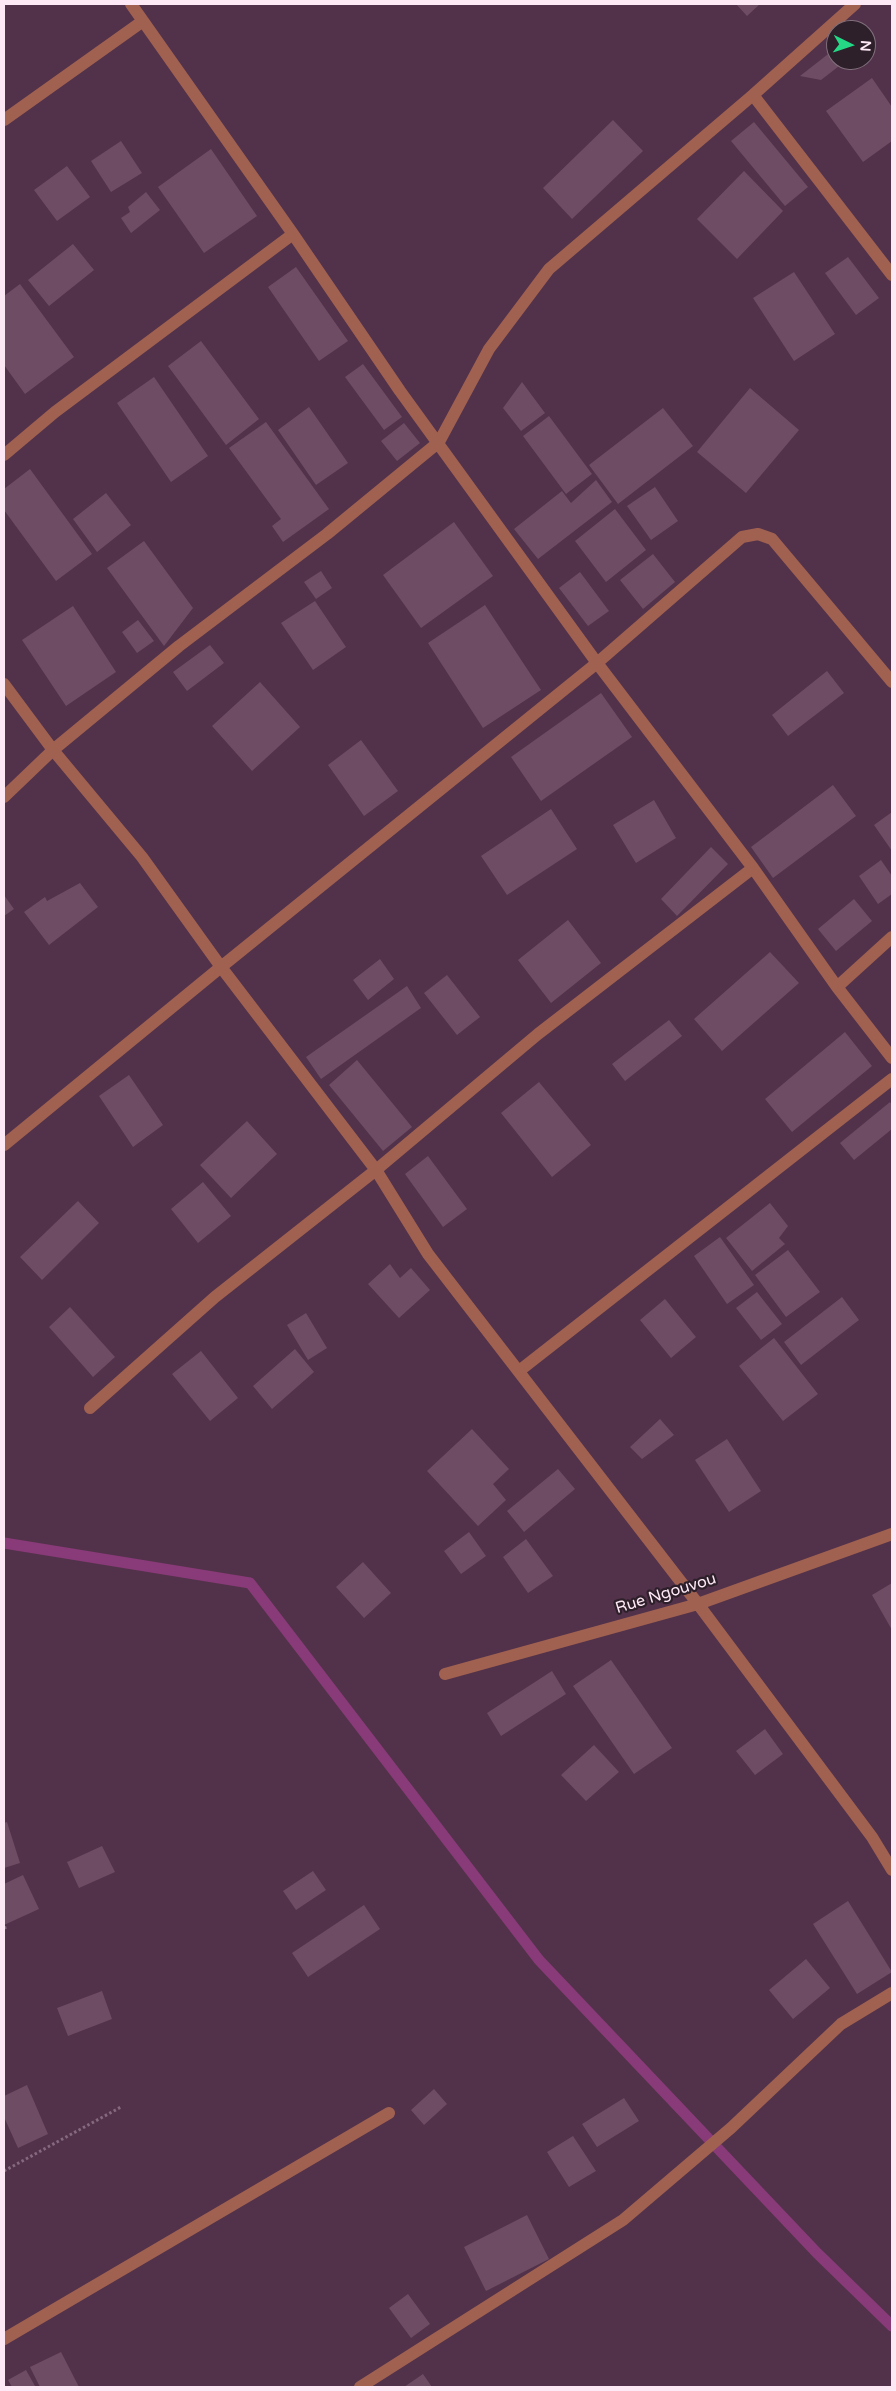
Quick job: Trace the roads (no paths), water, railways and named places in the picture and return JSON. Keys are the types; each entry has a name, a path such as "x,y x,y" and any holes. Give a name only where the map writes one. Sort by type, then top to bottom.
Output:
{"street":[{"path":"131,4 293,234 400,391 598,663 753,868 837,987 892,1058"},
{"path":"4,797 54,750 179,646 327,534 438,442 489,349 549,269 855,4"},
{"path":"4,120 143,20"},
{"path":"753,94 892,275"},
{"path":"4,456 55,412 293,234"},
{"path":"4,1145 598,663 742,537 758,534 772,539 892,682"},
{"path":"4,684 54,750 142,857 221,967 376,1170 428,1254 698,1604 872,1837 892,1870"},
{"path":"90,1408 215,1297 376,1170 538,1034 753,868"},
{"path":"837,987 892,937"},
{"path":"519,1371 892,1080"},
{"name":"Rue Ngouvou","path":"445,1674 698,1604 892,1534"},
{"path":"360,2387 623,2220 731,2128 841,2024 892,1993"},
{"path":"4,2339 389,2113"}],"waterway":[{"path":"4,1543 250,1583 539,1960 817,2253 892,2326"}]}
